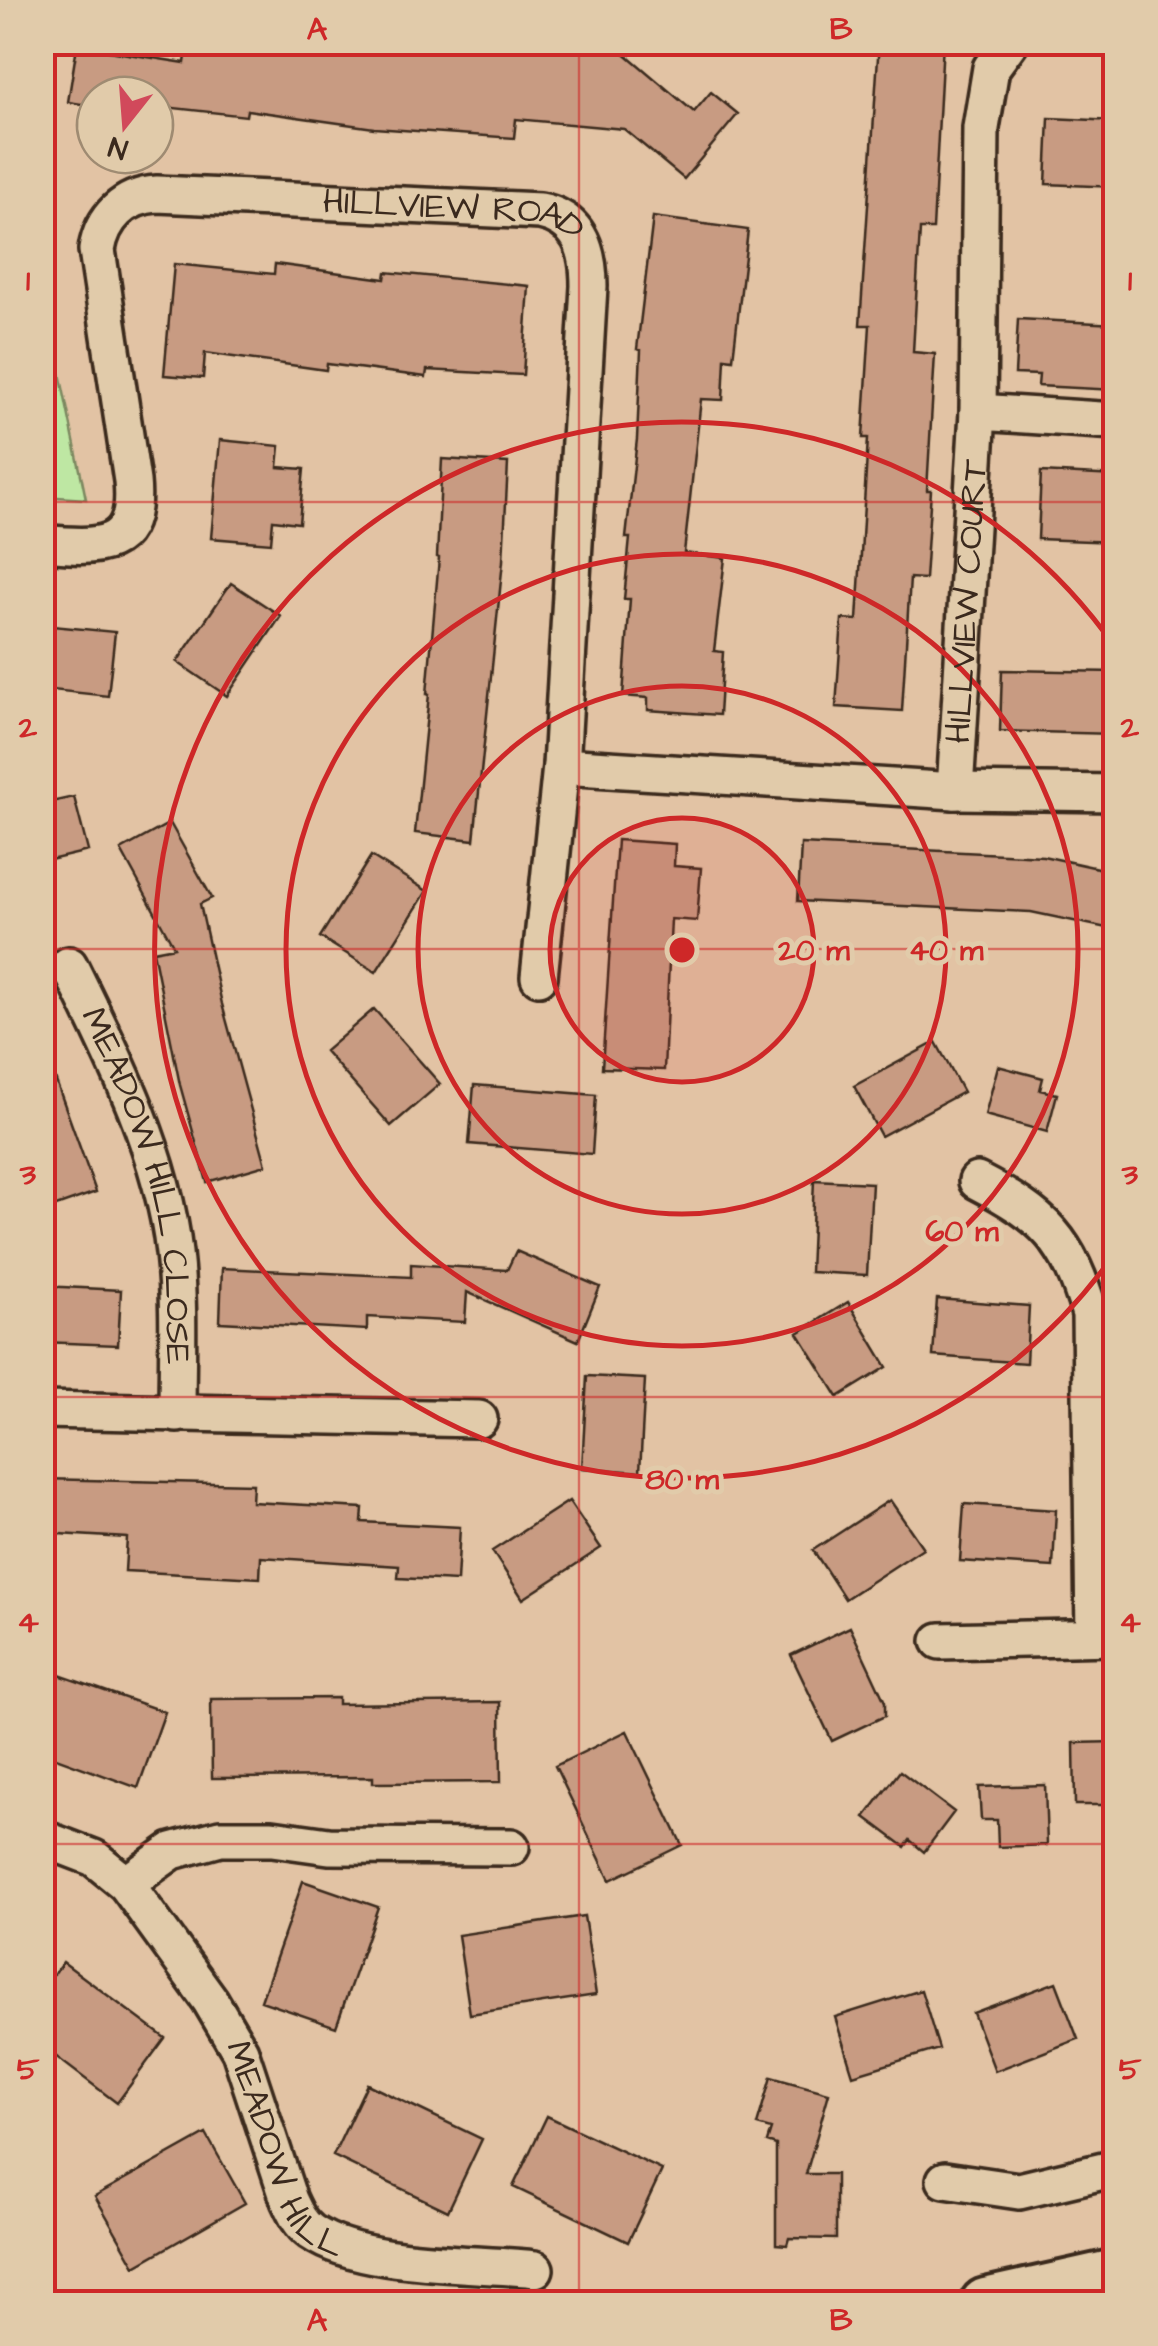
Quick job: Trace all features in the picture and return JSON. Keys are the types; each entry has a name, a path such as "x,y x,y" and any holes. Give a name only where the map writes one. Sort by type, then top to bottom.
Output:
{"main road":[{"path":"986,2304 1116,2275"}],"street":[{"name":"HILLVIEW COURT","path":"954,791 978,412 981,128 992,68 1010,42"},
{"name":"HILLVIEW ROAD","path":"42,543 95,546 117,538 129,526 133,510 97,250 104,228 126,202 157,194 540,211 556,215 580,235 589,276 560,766 540,976"},
{"name":"HILLVIEW COURT","path":"978,412 1116,421"},
{"path":"560,766 954,791 1116,794"},
{"name":"MEADOW HILL CLOSE","path":"69,966 102,1032 163,1195 176,1276 177,1414"},
{"path":"940,1641 1105,1637 1090,1314 1079,1276 1060,1242 1030,1213 977,1181"},
{"name":"MEADOW HILL CLOSE","path":"42,1410 479,1420"},
{"name":"MEADOW HILL","path":"42,1838 94,1858 126,1884 210,2000 240,2051 289,2200 299,2221 310,2232 339,2246 387,2256 535,2268"},
{"path":"126,1884 172,1851 220,1838 272,1838 329,1846 511,1848"},
{"path":"945,2180 1019,2191 1116,2168"}],"green space":[{"path":"43,291 86,499 43,496"}],"building":[{"path":"188,42 340,42 377,48 377,42 505,42 622,51 694,112 711,92 738,114 684,179 624,129 516,119 514,138 374,128 247,110 246,116 175,108 175,75 75,75 75,103 68,102 77,46 185,63"},
{"path":"879,42 943,42 933,229 920,229 913,352 935,354 927,490 931,490 925,579 910,578 902,711 836,707 842,619 857,620 870,325 860,325"},
{"path":"1049,118 1116,121 1116,187 1046,184"},
{"path":"653,217 748,230 733,359 725,358 723,400 701,399 684,553 725,558 714,651 723,652 719,715 648,710 648,698 623,696 630,599 624,599 630,538 626,538 637,439 641,350 637,349"},
{"path":"174,264 274,274 275,264 385,279 386,272 529,286 523,375 427,370 426,377 327,364 326,370 205,353 203,378 164,375"},
{"path":"1018,319 1116,324 1116,390 1038,386 1039,375 1015,374"},
{"path":"220,440 280,446 278,467 304,469 299,523 273,520 271,543 211,538"},
{"path":"442,459 508,463 503,561 474,840 415,833 439,558"},
{"path":"1041,472 1116,476 1116,542 1038,539"},
{"path":"231,583 281,616 227,696 177,662"},
{"path":"42,625 115,632 108,696 42,689"},
{"path":"1002,670 1116,672 1116,734 1000,731"},
{"path":"74,797 88,851 42,862 42,804"},
{"path":"170,823 212,898 200,904 222,1004 266,1165 207,1182 180,1085 153,951 174,947 121,850"},
{"path":"617,840 675,844 674,866 701,868 697,921 671,919 664,1070 602,1068"},
{"path":"801,844 1043,856 1116,872 1116,930 1031,912 798,901"},
{"path":"371,856 427,891 376,972 320,937"},
{"path":"374,1009 440,1084 391,1126 325,1051"},
{"path":"936,1042 963,1092 881,1136 854,1086"},
{"path":"47,1056 96,1192 42,1211 42,1057"},
{"path":"998,1066 1043,1078 1040,1090 1057,1094 1047,1132 985,1115"},
{"path":"474,1085 596,1095 592,1154 469,1144"},
{"path":"814,1180 872,1183 867,1275 810,1272"},
{"path":"516,1251 600,1287 578,1341 467,1292 465,1322 367,1317 367,1330 220,1322 222,1268 411,1277 411,1264 507,1270"},
{"path":"42,1286 121,1290 118,1345 42,1342"},
{"path":"937,1299 1029,1306 1026,1363 933,1356"},
{"path":"848,1302 887,1367 838,1397 798,1333"},
{"path":"587,1376 645,1379 640,1472 582,1468"},
{"path":"42,1479 253,1484 252,1502 363,1508 362,1522 460,1527 457,1581 398,1578 399,1566 261,1557 260,1578 125,1571 127,1538 42,1533"},
{"path":"890,1500 923,1548 845,1599 813,1550"},
{"path":"569,1501 601,1548 523,1599 492,1551"},
{"path":"964,1504 1056,1510 1053,1567 960,1561"},
{"path":"850,1627 885,1702 885,1716 832,1741 791,1655"},
{"path":"42,1669 165,1712 138,1788 42,1753"},
{"path":"338,1698 338,1704 500,1702 501,1782 373,1783 373,1777 212,1778 211,1699"},
{"path":"627,1731 682,1845 610,1880 555,1766"},
{"path":"1116,1742 1116,1805 1075,1805 1074,1743"},
{"path":"900,1771 954,1812 924,1852 910,1840 905,1847 865,1817"},
{"path":"1045,1785 1047,1845 998,1847 997,1820 981,1820 979,1787"},
{"path":"303,1881 378,1907 336,2027 261,2001"},
{"path":"584,1916 596,1995 470,2014 458,1935"},
{"path":"63,1962 165,2038 117,2103 42,2046 42,1990"},
{"path":"1056,1982 1078,2039 995,2071 973,2013"},
{"path":"921,1990 939,2049 853,2075 835,2017"},
{"path":"771,2077 829,2093 806,2174 836,2174 836,2239 789,2238 787,2245 776,2244 776,2145 767,2142 771,2129 757,2125"},
{"path":"367,2084 482,2139 448,2211 333,2156"},
{"path":"547,2116 662,2170 628,2242 513,2187"},
{"path":"206,2134 245,2203 135,2266 95,2196"}]}
